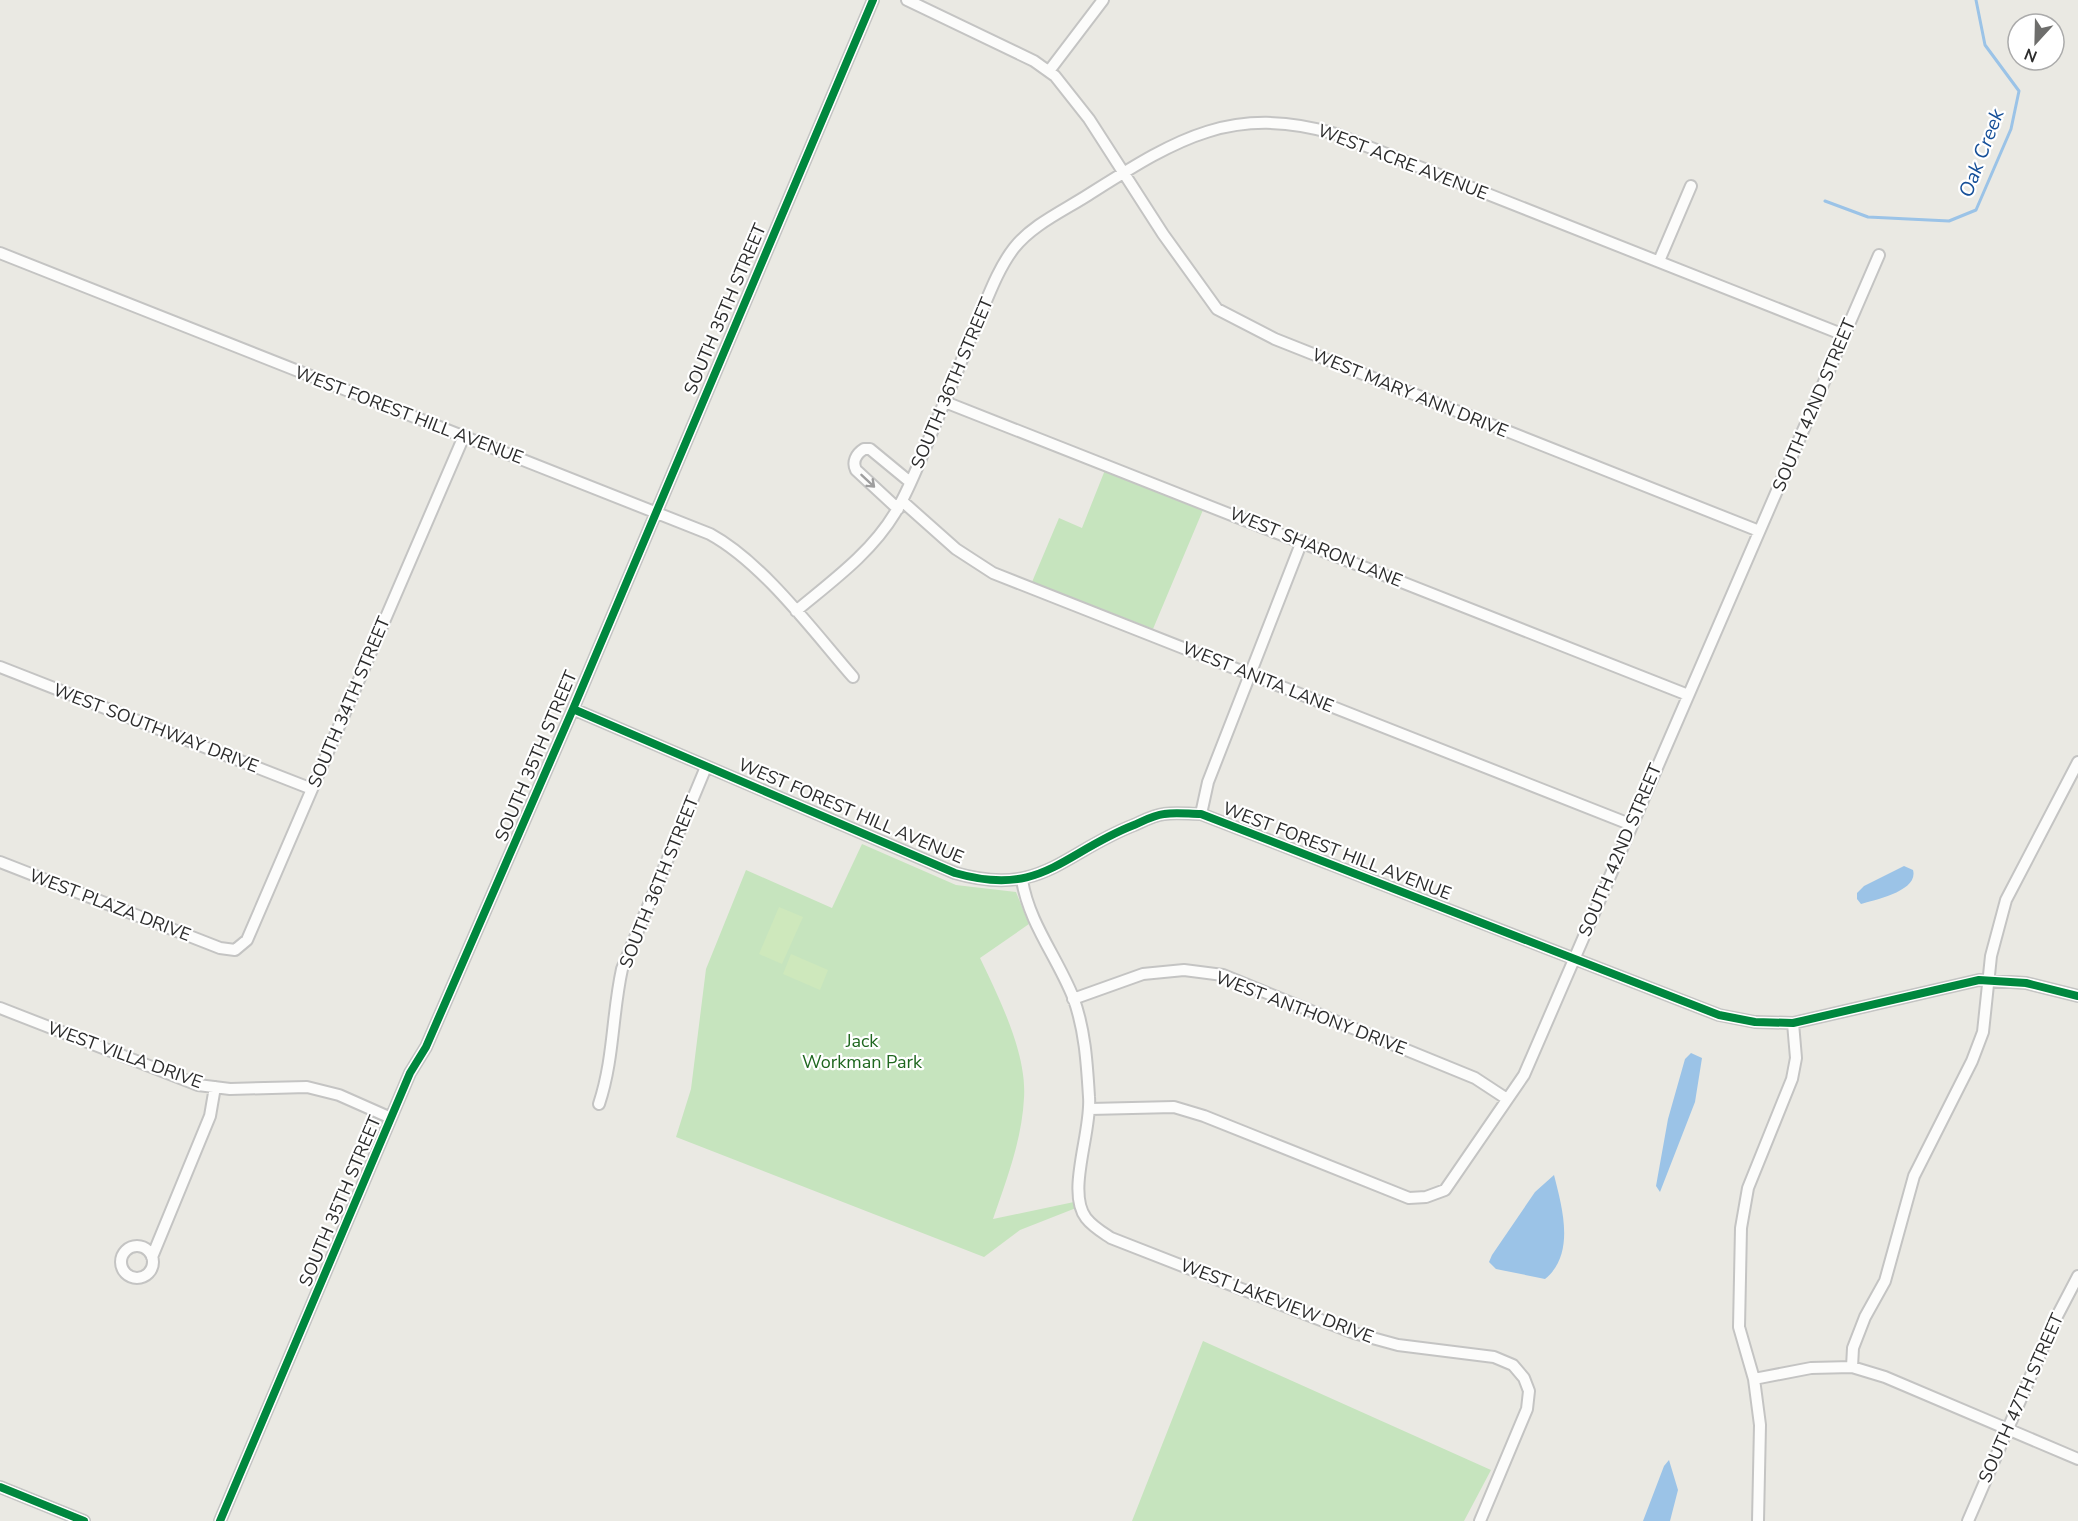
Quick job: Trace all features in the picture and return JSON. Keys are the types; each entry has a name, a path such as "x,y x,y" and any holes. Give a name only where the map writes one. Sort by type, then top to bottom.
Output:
{"street":[{"name":"SOUTH 35TH STREET","path":"219,1521 410,1073 426,1047 573,709 873,0"},
{"path":"907,0 1017,52 1049,71 1073,96 1124,173"},
{"path":"1049,71 1103,0"},
{"name":"WEST ACRE AVENUE","path":"1124,173 1201,132 1253,122 1295,124 1336,134 1844,334"},
{"name":"SOUTH 36TH STREET","path":"796,611 861,555 880,535 900,505 991,289 1014,248 1040,225 1124,173"},
{"name":"WEST MARY ANN DRIVE","path":"1124,173 1183,263 1218,309 1275,339 1759,531"},
{"path":"1659,261 1691,186"},
{"name":"WEST FOREST HILL AVENUE","path":"0,253 656,511 721,540 742,557 796,611 853,677"},
{"name":"SOUTH 42ND STREET","path":"1090,1109 1174,1107 1204,1116 1409,1198 1426,1197 1445,1190 1524,1075 1879,255"},
{"name":"WEST SHARON LANE","path":"945,402 1688,694"},
{"name":"SOUTH 34TH STREET","path":"220,948 235,950 247,940 464,436"},
{"name":"WEST ANITA LANE","path":"910,482 870,449 864,449 857,456 854,464 856,470 986,570 1632,825"},
{"path":"1201,814 1208,782 1302,542"},
{"name":"WEST SOUTHWAY DRIVE","path":"0,667 312,789"},
{"name":"WEST FOREST HILL AVENUE","path":"573,709 955,873 983,881 1022,880 1061,865 1118,831 1164,814 1201,814 1719,1015 1755,1022 1793,1023 1929,990 1989,981 2026,982 2078,996"},
{"path":"1852,1367 1853,1348 1865,1317 1885,1281 1914,1176 1972,1061 1983,1032 1995,934 2006,900 2078,762"},
{"name":"SOUTH 36TH STREET","path":"599,1104 608,1078 615,1003 622,969 706,767"},
{"name":"WEST PLAZA DRIVE","path":"0,862 220,948"},
{"path":"1022,880 1033,918 1055,957 1073,999 1085,1047 1090,1109"},
{"name":"WEST ANTHONY DRIVE","path":"1073,999 1143,974 1184,970 1223,975 1474,1078 1507,1099"},
{"name":"WEST VILLA DRIVE","path":"0,1008 198,1085 215,1087 307,1086 339,1095 391,1118"},
{"path":"1758,1521 1760,1425 1754,1379 1739,1327 1741,1228 1748,1188 1792,1079 1796,1058 1793,1023"},
{"path":"152,1257 210,1116 215,1087"},
{"name":"WEST LAKEVIEW DRIVE","path":"1090,1109 1077,1190 1084,1217 1111,1238 1354,1333 1398,1345 1494,1357 1513,1365 1524,1378 1529,1391 1527,1409 1480,1521"},
{"name":"SOUTH 47TH STREET","path":"1968,1521 2054,1322 2078,1276"},
{"path":"1754,1379 1811,1368 1852,1367 1885,1377 2078,1460"},
{"path":"0,1487 84,1521"}],"green space":[{"path":"1105,470 1203,510 1153,629 1032,582 1059,518 1082,528"},
{"name":"Jack Workman Park","path":"862,844 956,885 1016,892 1029,924 980,958 1010,1026 1024,1081 1023,1114 1017,1145 993,1219 1074,1202 1076,1208 1020,1230 984,1257 676,1137 691,1089 706,969 746,870 832,908"},
{"path":"779,907 803,917 782,964 759,954"},
{"path":"791,954 828,970 820,990 783,974"},
{"path":"1203,1341 1491,1470 1464,1521 1132,1521"}],"water":[{"path":"1904,866 1913,870 1913,877 1903,889 1861,904 1857,899 1857,893 1864,886"},
{"path":"1691,1053 1702,1058 1695,1102 1660,1192 1656,1186 1668,1119 1685,1059"},
{"path":"1554,1175 1564,1230 1561,1257 1555,1269 1545,1279 1496,1269 1489,1262 1492,1255 1535,1192"},
{"path":"1669,1460 1678,1490 1670,1521 1643,1521 1664,1466"}],"waterway":[{"name":"Oak Creek","path":"1825,201 1868,217 1949,221 1976,210 2011,129 2019,91 1985,45 1976,0"}],"cycle path":[{"path":"220,1521 410,1073 426,1047 573,709 873,0"},
{"path":"573,709 955,873 985,879 1010,880 1031,876 1050,869 1109,836 1156,816 1173,813 1201,814 1719,1015 1755,1022 1793,1023 1979,980 2026,983 2078,996"},
{"path":"0,1487 84,1521"}]}
